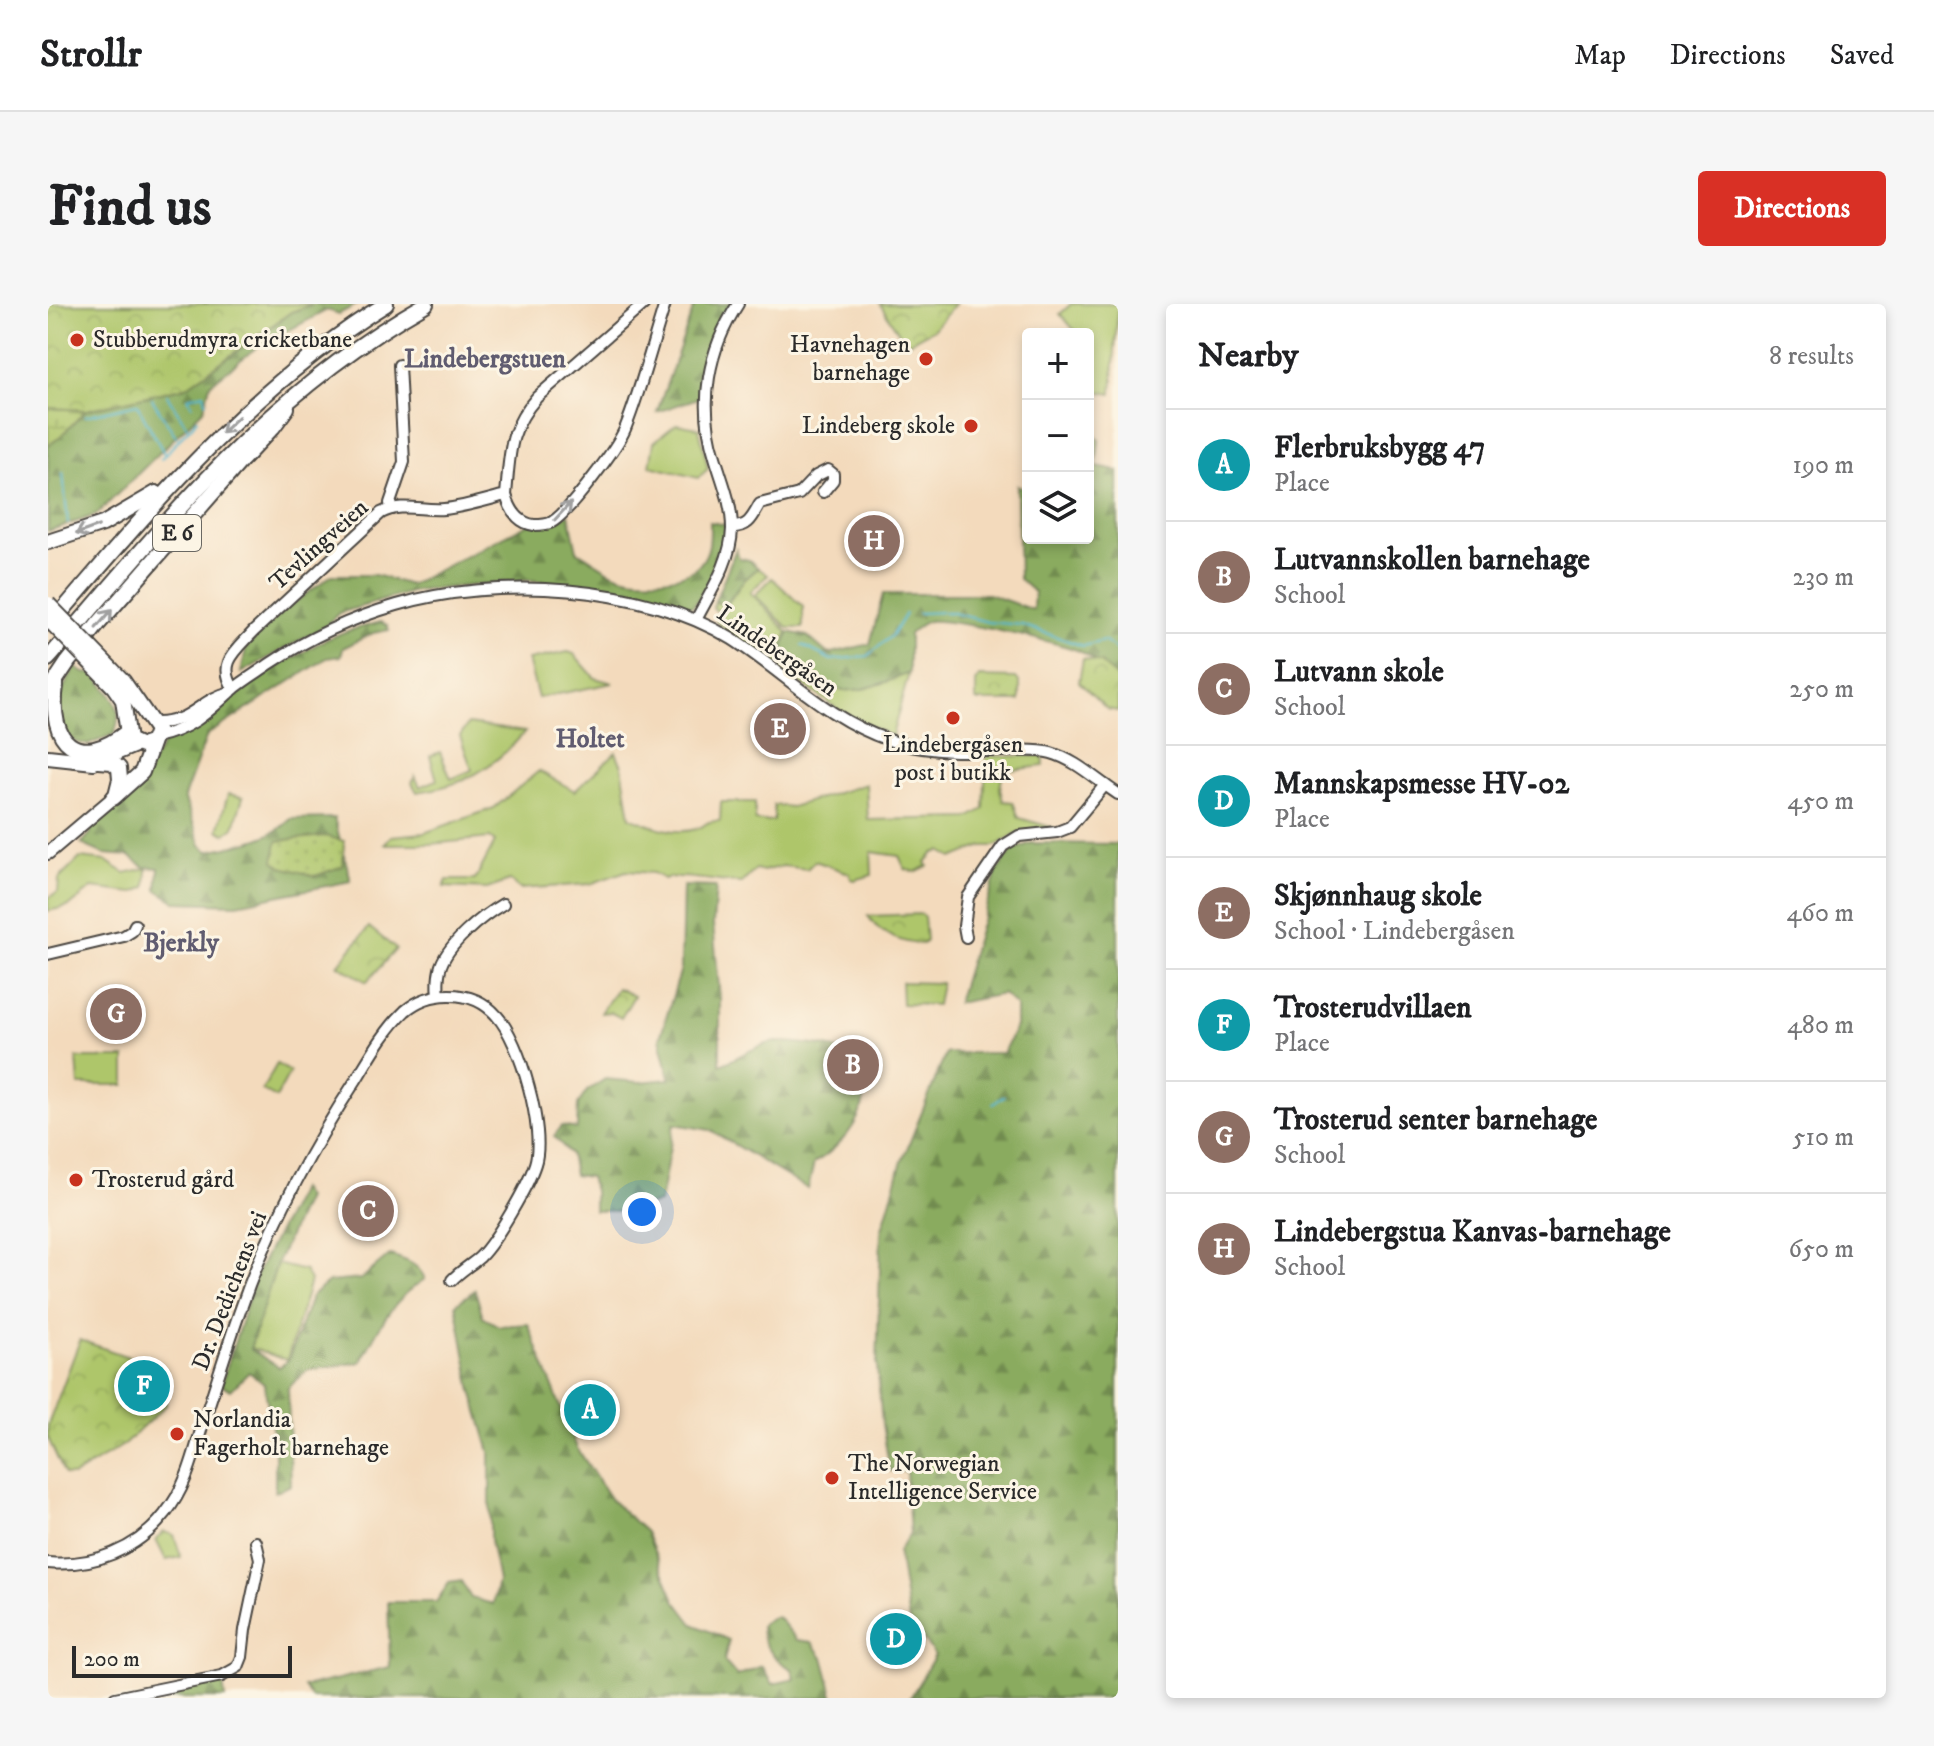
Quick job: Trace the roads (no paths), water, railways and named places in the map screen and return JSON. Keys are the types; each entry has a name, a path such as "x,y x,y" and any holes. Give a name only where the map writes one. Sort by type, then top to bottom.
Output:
{"highway":[{"name":"E 6","path":"48,628 177,479 258,399 312,354 386,304"},
{"name":"E 6","path":"48,659 212,472 252,432 347,354 426,304"},
{"name":"E 6","path":"98,757 66,744 54,728 52,686 81,646 225,478 273,427 301,389"},
{"path":"48,542 85,531 125,513 177,479"},
{"path":"48,604 119,693 125,707 129,740 147,735"},
{"path":"48,619 123,681 147,735 136,763 117,793"},
{"path":"98,757 136,717 147,735"},
{"path":"98,757 147,735"},
{"path":"54,757 98,757 116,764 120,771 117,793"}],"main road":[{"path":"48,853 117,793"}],"street":[{"path":"644,304 537,397 523,413 510,446 506,495 513,512 529,524 550,523 570,504 613,449 625,428 665,304"},
{"path":"696,620 721,572 730,545 732,527 727,492 710,439 706,397 719,338 738,304"},
{"name":"Tevlingveien","path":"232,690 226,677 226,667 245,640 374,519 391,509 390,503 404,462 399,365"},
{"path":"732,527 744,527 760,504 799,494 816,476 828,470 833,474 833,480 823,492"},
{"path":"391,509 407,506 451,508 506,495"},
{"name":"Lindebergåsen","path":"147,735 180,721 320,634 397,605 437,596 496,590 568,592 637,601 696,620 734,641 837,716 874,735 932,750 1050,753 1076,765 1118,794"},
{"path":"966,937 964,926 968,897 1003,846 1019,836 1057,832 1070,827 1105,785"},
{"path":"452,1280 480,1257 498,1231 533,1170 538,1151 539,1135 533,1104 505,1025 479,1001 463,996 439,995 439,972 444,960 477,920 503,904"},
{"path":"48,954 124,936 135,925"},
{"name":"Dr. Dedichens vei","path":"48,1563 83,1563 112,1555 148,1533 173,1505 189,1471 253,1275 293,1188 333,1116 393,1025 415,1004 439,995"},
{"path":"115,1698 222,1676 238,1667 260,1559 256,1542"}],"waterway":[{"path":"192,405 188,397 204,393 206,402"},
{"path":"167,395 188,428"},
{"path":"152,399 177,438"},
{"path":"85,416 137,404 165,455"},
{"path":"161,459 198,419"},
{"path":"63,473 68,524"},
{"path":"918,613 949,612 988,622 1022,625 1083,646 1104,641 1118,651"},
{"path":"802,645 831,660 868,656 892,635 905,614"},
{"path":"993,1104 1004,1096"}],"place":[{"name":"Stubberudmyra cricketbane","path":"77,340"},
{"name":"Havnehagen barnehage","path":"926,359"},
{"name":"Lindeberg skole","path":"971,426"},
{"name":"Lindebergstua Kanvas-barnehage","path":"874,541"},
{"name":"Lindebergåsen post i butikk","path":"953,718"},
{"name":"Skjønnhaug skole","path":"780,729"},
{"name":"Trosterud senter barnehage","path":"116,1014"},
{"name":"Lutvannskollen barnehage","path":"853,1065"},
{"name":"Trosterud gård","path":"76,1180"},
{"name":"Lutvann skole","path":"368,1211"},
{"name":"Trosterudvillaen","path":"144,1386"},
{"name":"Flerbruksbygg 47","path":"590,1410"},
{"name":"Norlandia Fagerholt barnehage","path":"177,1434"},
{"name":"The Norwegian Intelligence Service","path":"832,1478"},
{"name":"Mannskapsmesse HV-02","path":"896,1639"}],"district":[{"name":"Lindebergstuen","path":"485,359"},
{"name":"Holtet","path":"590,739"},
{"name":"Bjerkly","path":"181,943"}]}
